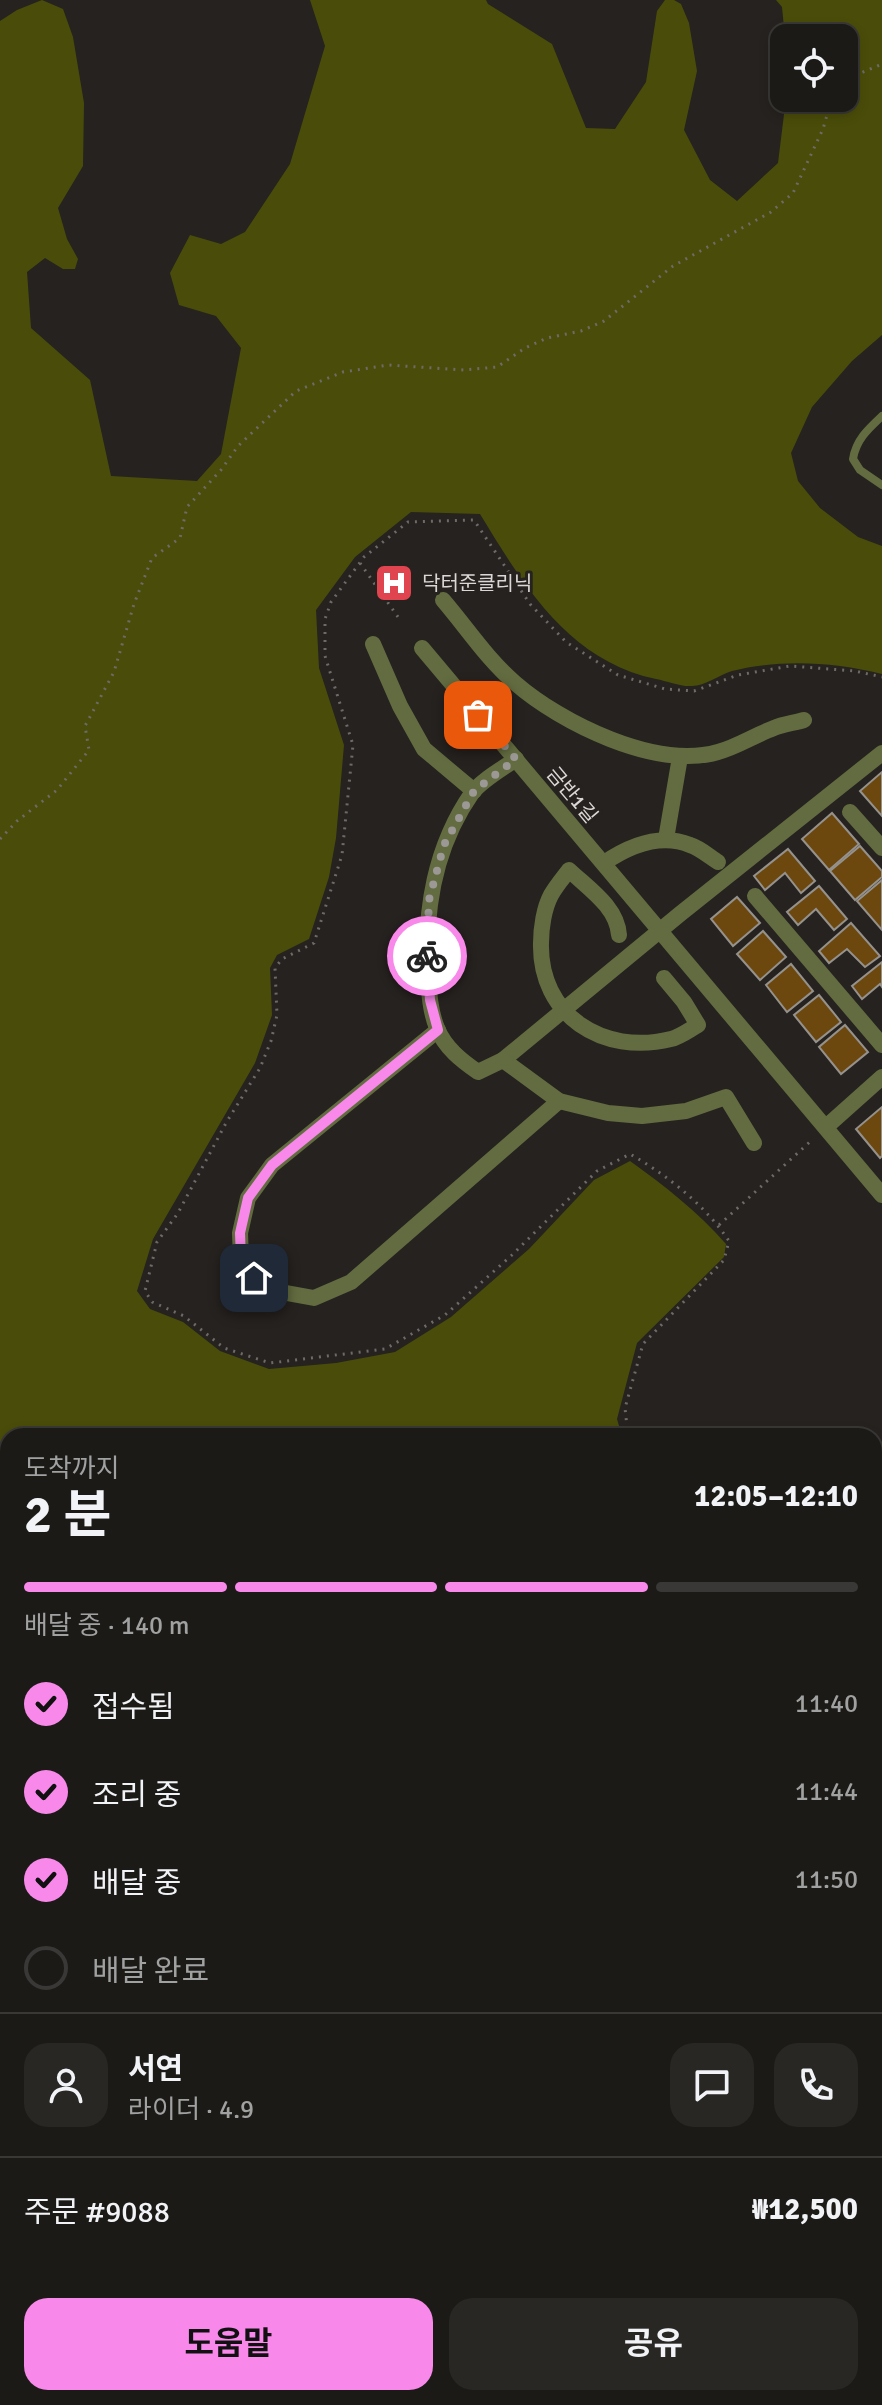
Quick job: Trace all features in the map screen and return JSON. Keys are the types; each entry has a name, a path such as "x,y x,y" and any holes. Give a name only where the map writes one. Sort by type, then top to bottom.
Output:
{"street":[{"path":"443,600 489,658 517,685 592,731 624,746 680,757 717,753 775,727 804,720"},
{"path":"373,644 400,706 424,749 474,791"},
{"name":"금반1길","path":"422,648 882,1195"},
{"path":"516,759 474,791 444,845 429,900 426,949 430,1000 438,1030 455,1056 478,1072 503,1060 882,753"},
{"path":"666,839 680,757"},
{"path":"850,812 882,848"},
{"path":"604,863 627,848 666,839 691,845 718,862"},
{"path":"619,935 618,921 569,870 550,897 541,930 540,959 547,986 562,1011 589,1031 616,1040 645,1043 674,1038 698,1025 664,978"},
{"path":"755,896 882,1045"},
{"path":"438,1030 272,1165 248,1198 240,1233 241,1260 254,1278 281,1292 314,1298 351,1282 559,1101"},
{"path":"503,1060 559,1101 608,1113 642,1116 686,1111 726,1097 754,1143"},
{"path":"826,1127 881,1081"}],"lane":[{"path":"882,416 865,432 855,447 853,459 860,470 882,485"}],"path":[{"path":"858,74 882,64"},
{"path":"0,839 17,821 57,790 89,750 85,726 114,672 134,604 152,558 180,538 187,507 238,446 296,391 343,372 388,365 464,370 497,367 547,338 581,331 604,321 673,266 771,212 793,193 828,112"},
{"path":"627,1428 625,1408 643,1344 724,1260 729,1241 719,1225 678,1186 630,1154 597,1171 512,1255 445,1315 385,1349 270,1363 224,1348 184,1316 152,1302 145,1291 157,1242 178,1213 226,1123 260,1068 271,1041 277,1015 275,968 282,959 314,943 339,869 353,745 325,656 325,619 331,602 360,563 408,522 474,520 530,604 566,642 618,675 665,689 694,691 738,675 790,666 855,671 882,677"},
{"path":"360,563 398,617"},
{"path":"719,1225 826,1127"}],"shaded area":[{"path":"42,0 63,9 73,37 84,103 83,166 58,208 67,239 78,259 75,269 63,269 45,258 27,272 31,328 90,380 111,476 197,481 221,454 241,348 216,316 179,305 170,273 190,235 221,244 245,232 290,164 325,46 310,0 486,0 552,44 586,128 615,129 646,82 657,11 665,0 674,0 681,4 689,23 697,71 684,130 710,180 737,201 778,163 784,112 858,112 858,24 784,24 782,7 776,0 882,0 882,335 852,361 812,407 791,453 798,481 820,508 858,537 882,546 882,674 826,665 769,665 732,671 697,686 688,686 625,669 573,637 552,616 532,593 480,514 411,512 355,557 316,610 319,668 344,745 336,838 329,877 309,939 277,955 270,968 272,1015 255,1063 153,1239 137,1291 150,1309 183,1322 220,1351 269,1369 336,1363 395,1352 451,1317 529,1249 594,1180 630,1161 681,1200 726,1244 724,1257 637,1343 617,1419 620,1428 0,1428 0,21"}],"building":[{"path":"882,772 882,816 860,791"},
{"path":"832,813 859,844 829,870 802,839"},
{"path":"860,846 882,871 882,877 855,900 830,871"},
{"path":"788,849 815,881 801,893 785,873 765,890 754,876"},
{"path":"882,880 882,930 857,901"},
{"path":"819,886 847,919 834,930 816,909 798,925 787,912"},
{"path":"737,897 760,923 733,946 711,919"},
{"path":"851,923 880,956 865,967 847,949 829,963 819,951"},
{"path":"763,931 786,957 760,980 737,954"},
{"path":"882,962 882,987 880,984 862,999 852,986"},
{"path":"791,964 813,991 787,1012 766,985"},
{"path":"819,995 841,1022 816,1042 794,1015"},
{"path":"845,1025 868,1052 841,1074 819,1047"},
{"path":"882,1107 882,1156 880,1158 856,1129"}],"way so far":[{"path":"427,956 429,900 444,845 474,791 516,759 478,715"}],"place":[{"name":"닥터준클리닉","path":"394,583"}],"route":[{"path":"254,1278 241,1260 240,1233 248,1198 272,1165 438,1030 430,1000 427,956"}]}
